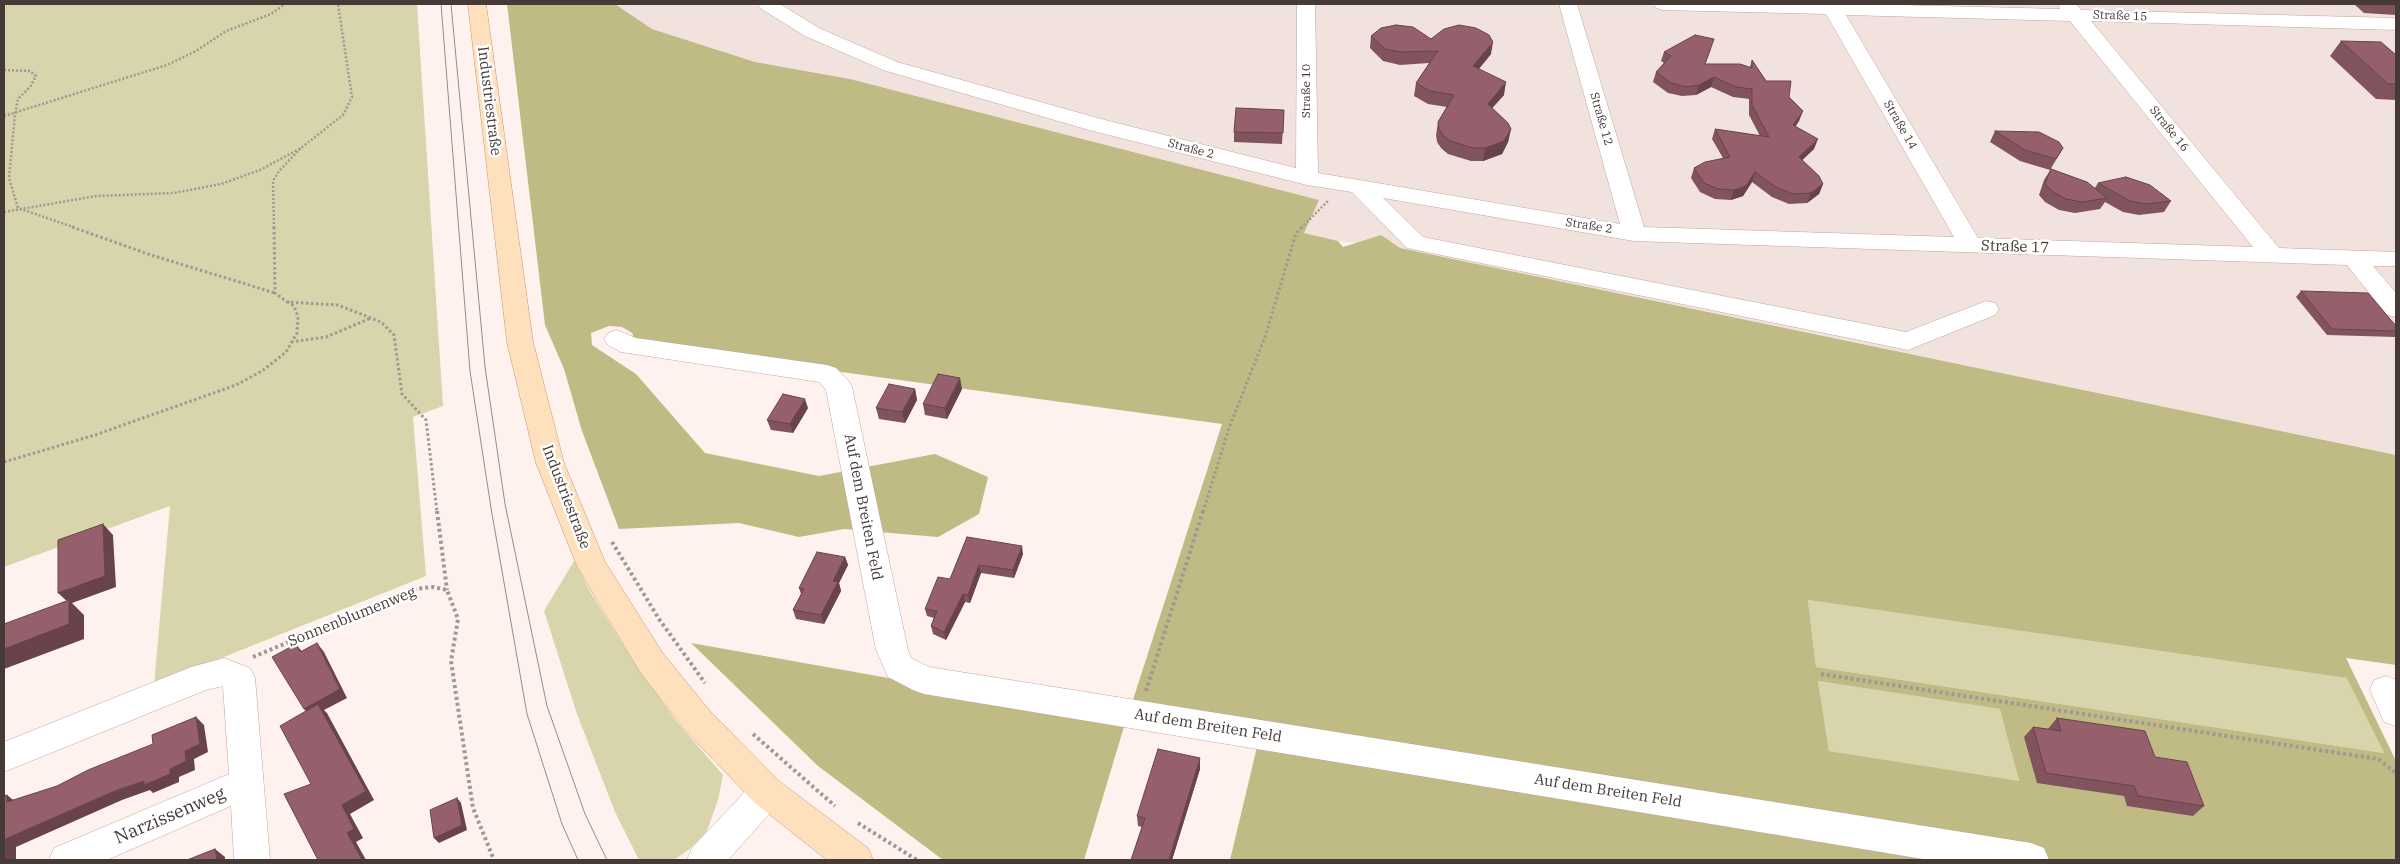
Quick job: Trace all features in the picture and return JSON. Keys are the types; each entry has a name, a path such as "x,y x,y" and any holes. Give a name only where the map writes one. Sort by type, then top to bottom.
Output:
{"main road":[{"name":"Industriestraße","path":"477,4 520,342 550,463 592,566 651,662 697,720 767,792 855,860"}],"street":[{"name":"Straße 2","path":"767,4 812,32 899,69 1097,125 1307,178 1634,234"},
{"name":"Straße 10","path":"1306,4 1307,178"},
{"name":"Straße 12","path":"1568,4 1634,234"},
{"name":"Straße 15","path":"1663,4 2071,9 2396,24"},
{"path":"2333,4 2375,42"},
{"name":"Straße 14","path":"1831,6 1971,246"},
{"name":"Straße 16","path":"2071,9 2272,255"},
{"path":"1359,188 1415,243 1908,341 1986,309"},
{"name":"Straße 17","path":"1634,234 2396,259"},
{"path":"2353,258 2396,308"},
{"name":"Auf dem Breiten Feld","path":"617,339 630,346 827,374 840,387 892,650 899,666 924,680 2031,860"},
{"path":"4,757 202,677 231,675 246,783 252,860"},
{"name":"Narzissenweg","path":"67,860 246,783"},
{"path":"705,860 767,792"}],"path":[{"path":"4,116 167,65 196,51 226,31 272,14 285,4"},
{"path":"276,294 273,181 278,171 301,148 343,115 352,97 338,4"},
{"path":"4,70 30,71 36,76 30,87 18,99 16,113 9,178 18,208"},
{"path":"4,212 18,208 96,196 174,193 221,184 260,170 301,148"},
{"path":"1143,698 1229,428 1265,337 1296,233 1330,200 1334,183"},
{"path":"4,462 95,435 236,385 262,371 286,352 297,333 298,317 294,306 276,294 151,255 18,208"},
{"path":"287,302 338,305 381,322 394,335 402,394 426,420 447,590 458,619 451,661 473,808 494,860"},
{"path":"291,342 326,337 371,318"},
{"path":"608,535 659,619 708,687"},
{"name":"Sonnenblumenweg","path":"231,675 243,661 416,589 433,587 447,590"},
{"path":"1820,674 2378,759 2396,773"},
{"path":"746,728 840,810"},
{"path":"855,821 917,860"}],"shaded area":[{"path":"4,4 417,4 443,406 413,417 426,576 154,685 170,506 4,567"},
{"path":"507,4 615,4 652,29 755,62 850,79 1319,200 1304,233 1338,241 1343,247 1381,235 1400,248 2396,455 2396,665 2346,658 2396,761 2396,860 1230,860 1257,747 1131,706 1222,424 636,344 632,333 622,327 609,326 591,333 592,345 636,374 705,453 819,476 935,454 988,477 979,514 938,537 844,529 799,537 739,523 619,529 582,431 564,369 545,325","holes":["1808,600 2347,678 2384,753 1816,667","1818,681 2000,709 2019,781 1829,751"]},
{"path":"615,4 2396,4 2396,455 1400,248 1338,241 1303,233 1319,200 850,79 755,62 652,29"},
{"path":"574,561 633,661 677,722 723,775 718,800 707,831 691,848 674,860 639,860 615,812 577,714 544,611"},
{"path":"1808,600 2348,678 2384,753 1816,667"},
{"path":"691,643 1126,720 1084,860 943,860 818,766"},
{"path":"1818,681 2001,709 2019,782 1829,751"}],"building":[{"path":"1396,25 1413,27 1431,39 1444,29 1459,25 1476,28 1489,35 1493,42 1473,66 1506,82 1488,104 1508,123 1511,129 1504,141 1485,148 1473,148 1450,141 1443,135 1439,129 1438,122 1454,95 1430,91 1416,83 1438,51 1401,52 1385,49 1371,36 1381,28"},
{"path":"1695,35 1714,39 1705,64 1740,64 1752,68 1752,60 1766,81 1791,81 1789,97 1803,111 1793,125 1818,139 1799,157 1819,176 1823,184 1811,193 1793,194 1776,187 1755,172 1746,186 1734,190 1718,189 1704,183 1694,168 1705,162 1730,157 1715,129 1769,137 1752,105 1752,89 1736,87 1714,77 1699,85 1685,87 1671,83 1656,72 1671,56 1664,52"},
{"path":"2341,41 2381,42 2396,55 2396,84 2388,84"},
{"path":"1236,108 1284,110 1283,133 1234,132"},
{"path":"1995,131 2039,132 2059,142 2063,148 2056,159 2025,150"},
{"path":"2051,169 2087,182 2107,198 2082,202 2066,199 2052,191 2045,184"},
{"path":"2126,177 2150,185 2171,201 2146,204 2130,201 2098,183"},
{"path":"2301,291 2368,293 2396,326 2396,331 2332,329"},
{"path":"938,374 960,378 945,408 923,404"},
{"path":"889,384 915,389 902,412 876,408"},
{"path":"783,394 805,399 790,424 767,420"},
{"path":"103,524 105,576 58,593 58,540"},
{"path":"967,537 1022,546 1013,570 979,565 968,595 963,594 944,632 931,626 937,611 925,609 938,577 950,579"},
{"path":"817,552 845,557 833,581 838,582 821,615 793,610 804,589 799,588"},
{"path":"69,600 69,624 4,649 4,624"},
{"path":"317,643 340,689 304,709 272,657 296,644 300,652"},
{"path":"318,704 366,791 342,805 354,829 347,833 362,860 318,860 284,794 311,784 280,726"},
{"path":"196,717 200,744 185,751 186,761 170,769 170,774 144,785 144,781 112,792 5,839 4,857 4,796 7,795 7,802 57,786 88,770 153,744 152,735"},
{"path":"2057,718 2145,731 2155,757 2187,762 2204,806 2138,796 2134,786 2046,773 2033,727 2061,731"},
{"path":"1158,749 1200,758 1169,860 1131,860 1145,818 1137,816"},
{"path":"457,798 462,825 434,838 430,810"},
{"path":"215,849 217,860 187,860"}],"tram line":[{"path":"441,4 470,371 491,508 527,714 562,824 578,860"},
{"path":"451,4 485,367 505,504 547,706 585,814 607,860"}]}
